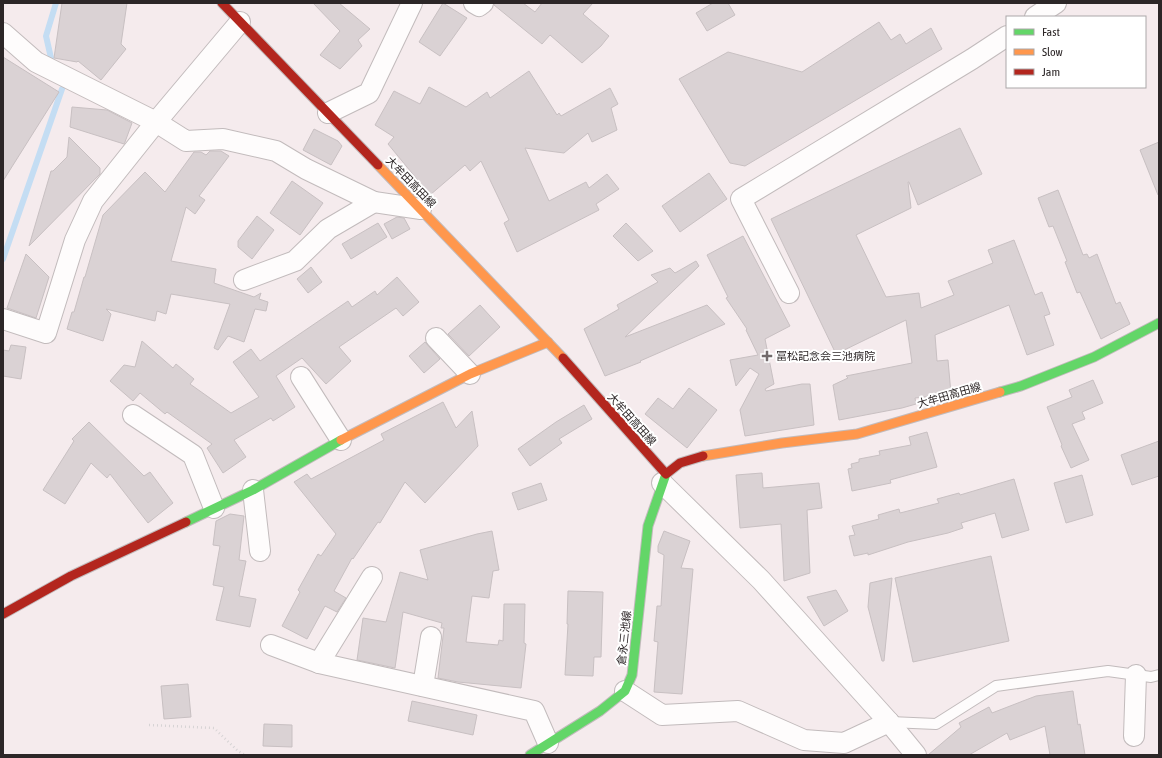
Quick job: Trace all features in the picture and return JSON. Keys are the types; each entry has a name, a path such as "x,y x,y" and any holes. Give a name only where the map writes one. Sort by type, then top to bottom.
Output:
{"main road":[{"name":"大牟田高田線","path":"222,3 421,209 467,260 548,342 664,479 680,463 699,457 782,443 857,434 1021,386 1094,357 1159,323"},
{"path":"3,614 70,576 253,490 341,440 470,374 548,342"},
{"name":"倉永三池線","path":"530,755 600,711 625,691 632,675 648,526 664,479"}],"street":[{"path":"328,113 369,93 412,3"},
{"path":"474,3 480,6 483,3"},
{"path":"1036,16 1056,3"},
{"path":"3,319 46,333 75,240 93,201 156,122 240,22"},
{"path":"3,33 36,62 156,122 186,141 223,140 276,151 306,169 374,202 421,209"},
{"path":"789,293 741,199 972,59 1006,37"},
{"path":"244,280 295,261 328,229 374,202"},
{"path":"436,338 470,374"},
{"path":"301,378 341,440"},
{"path":"133,415 193,455 214,508"},
{"path":"664,479 762,580 889,722 916,755"},
{"path":"253,490 260,551"},
{"path":"319,663 372,577"},
{"path":"423,686 431,637"},
{"path":"271,644 319,663 534,711 548,743"},
{"path":"1134,736 1136,674"},
{"path":"625,691 662,714 738,711 804,740 844,743 889,722"}],"lane":[{"path":"889,722 936,724 996,686 1108,671 1151,677 1159,675"}],"path":[{"path":"149,725 214,728 238,751 245,755"}],"building":[{"path":"62,3 127,3 121,44 126,49 101,80 78,61 54,58"},
{"path":"313,3 339,3 370,29 358,40 362,46 340,69 320,55 340,31"},
{"path":"443,3 467,18 440,56 419,42"},
{"path":"494,3 523,3 535,12 542,3 593,3 583,14 609,36 601,46 582,63 550,35 542,44 494,5"},
{"path":"713,3 728,3 735,15 707,31 696,13"},
{"path":"879,22 891,40 900,34 906,44 931,28 942,49 745,166 730,163 679,79 728,52 802,72"},
{"path":"3,57 59,92 3,181"},
{"path":"529,71 557,115 559,113 561,116 610,88 618,104 611,108 617,130 592,142 588,133 564,153 525,148 549,201 586,182 589,188 607,174 619,189 596,204 599,210 517,252 504,223 509,220 481,161 470,171 465,165 430,195 388,144 394,137 375,125 394,91 420,104 429,87 466,107 487,92 490,98"},
{"path":"72,107 107,110 132,123 124,144 70,127"},
{"path":"960,128 982,174 918,205 908,182 911,208 856,235 886,297 919,293 921,308 954,295 948,281 993,263 988,250 1014,240 1035,295 1042,292 1050,314 1044,316 1054,345 1027,355 1009,305 935,335 937,361 948,360 951,394 915,398 916,404 839,420 833,385 848,378 846,376 912,363 906,320 836,354 771,219"},
{"path":"314,129 338,141 342,146 331,165 303,150"},
{"path":"69,137 100,168 100,174 29,246 51,171 53,171 67,157"},
{"path":"1159,142 1159,195 1158,195 1140,150"},
{"path":"210,151 221,151 229,156 199,196 205,200 195,214 186,207 171,261 216,269 214,283 254,297 261,293 259,299 268,302 266,311 255,309 244,342 228,336 218,350 214,348 230,304 171,294 166,314 157,311 155,321 106,309 111,314 103,341 67,329 72,312 74,312 103,215 145,172 165,192 194,152 201,152 206,155"},
{"path":"709,173 727,199 680,232 662,206"},
{"path":"292,181 323,203 300,235 270,213"},
{"path":"1058,190 1083,255 1087,254 1089,258 1097,254 1116,304 1120,302 1130,324 1101,339 1080,292 1077,293 1065,262 1067,261 1053,226 1049,227 1038,198"},
{"path":"257,216 274,230 252,259 238,247 238,241"},
{"path":"397,217 404,218 410,229 392,239 384,224"},
{"path":"378,223 387,237 351,259 342,244"},
{"path":"626,223 653,251 638,261 613,236"},
{"path":"743,236 790,326 765,339 774,384 765,389 766,391 802,384 810,384 814,425 745,436 740,410 759,374 750,368 736,386 730,360 758,355 746,330 747,329 726,298 728,297 707,255"},
{"path":"26,254 49,277 36,318 7,308"},
{"path":"696,261 699,266 625,337 707,305 725,324 640,361 641,362 605,376 584,329 619,309 617,305 658,282 651,275 670,268 675,273"},
{"path":"311,267 322,282 308,293 297,279"},
{"path":"397,277 419,302 403,316 396,308 339,347 351,361 326,384 302,358 276,376 295,407 273,421 271,418 234,440 246,457 223,473 207,448 212,444 167,412 165,414 140,393 133,401 110,381 124,365 135,367 142,341 173,368 176,364 194,379 190,384 231,413 259,397 233,362 251,349 260,361 348,301 352,307 375,291 377,295"},
{"path":"480,305 500,327 469,356 448,334"},
{"path":"425,342 440,359 424,373 409,356"},
{"path":"11,345 26,347 21,379 3,376 3,350 9,351"},
{"path":"1093,380 1103,403 1082,412 1085,419 1072,424 1089,460 1071,468 1061,446 1062,445 1047,407 1072,397 1069,390"},
{"path":"689,388 717,410 687,448 645,414 658,398 673,409"},
{"path":"443,402 456,428 472,411 478,446 425,503 405,482 380,523 378,522 353,559 352,558 334,591 346,598 337,612 325,606 307,639 282,626 300,592 298,590 318,554 321,556 336,534 294,482 307,474 311,479 384,440 381,434"},
{"path":"584,405 592,419 559,439 562,443 530,466 518,449 556,422"},
{"path":"89,422 144,476 150,472 173,503 148,523 110,474 107,478 91,463 65,504 43,490 74,441 72,439"},
{"path":"927,432 937,467 890,480 891,483 852,491 848,469 852,468 851,464 859,462 859,459 880,455 879,451 911,445 909,437"},
{"path":"1159,441 1159,476 1132,485 1121,455"},
{"path":"762,473 763,488 819,483 822,508 807,510 810,573 784,581 781,524 740,528 736,475"},
{"path":"1082,475 1093,515 1066,523 1054,483"},
{"path":"1014,479 1029,530 1002,538 995,513 961,523 963,528 948,533 908,542 868,555 868,553 854,556 849,536 855,535 852,526 879,519 878,515 899,509 900,513 939,503 937,499 959,493 960,495"},
{"path":"541,483 547,500 518,510 512,493"},
{"path":"230,514 244,516 239,560 246,561 239,596 256,599 250,627 216,620 224,587 213,585 220,546 213,545 216,521"},
{"path":"492,531 499,570 493,571 489,598 472,596 466,642 498,645 499,640 503,641 504,604 525,604 524,643 526,644 521,688 458,682 438,678 444,628 441,628 442,623 403,612 395,668 357,660 363,618 386,622 400,572 428,580 420,550"},
{"path":"664,531 690,541 681,568 693,569 682,694 654,692 658,642 654,641 657,606 661,606 664,555 658,552 658,546"},
{"path":"991,556 1009,641 913,662 895,578"},
{"path":"892,578 884,661 882,661 868,607 870,583"},
{"path":"836,590 848,611 824,626 807,597"},
{"path":"568,591 603,592 601,657 594,657 593,676 565,675"},
{"path":"188,684 191,717 164,719 161,686"},
{"path":"1073,691 1078,725 1080,724 1085,755 1050,755 1045,726 1010,740 1007,733 969,755 928,755 961,727 959,723 989,707 992,713 1036,696"},
{"path":"412,701 477,715 473,735 408,721"},
{"path":"264,724 292,725 292,747 263,746"}],"waterway":[{"path":"51,58 46,36 56,3"},
{"path":"3,259 62,89"}],"traffic: fast":[{"path":"1000,392 1021,386 1094,357 1159,323"},
{"path":"186,522 253,490 341,440"},
{"path":"530,755 600,711 625,691 632,675 648,526 666,474"}],"traffic: slow":[{"path":"378,165 563,358"},
{"path":"341,440 470,374 548,342"},
{"path":"703,456 782,443 857,434 1000,392"}],"traffic: jam":[{"path":"222,3 378,165"},
{"path":"563,358 666,474 680,463 703,456"},
{"path":"3,614 71,576 186,522"}],"place":[{"name":"冨松記念会三池病院","path":"767,356"}]}
